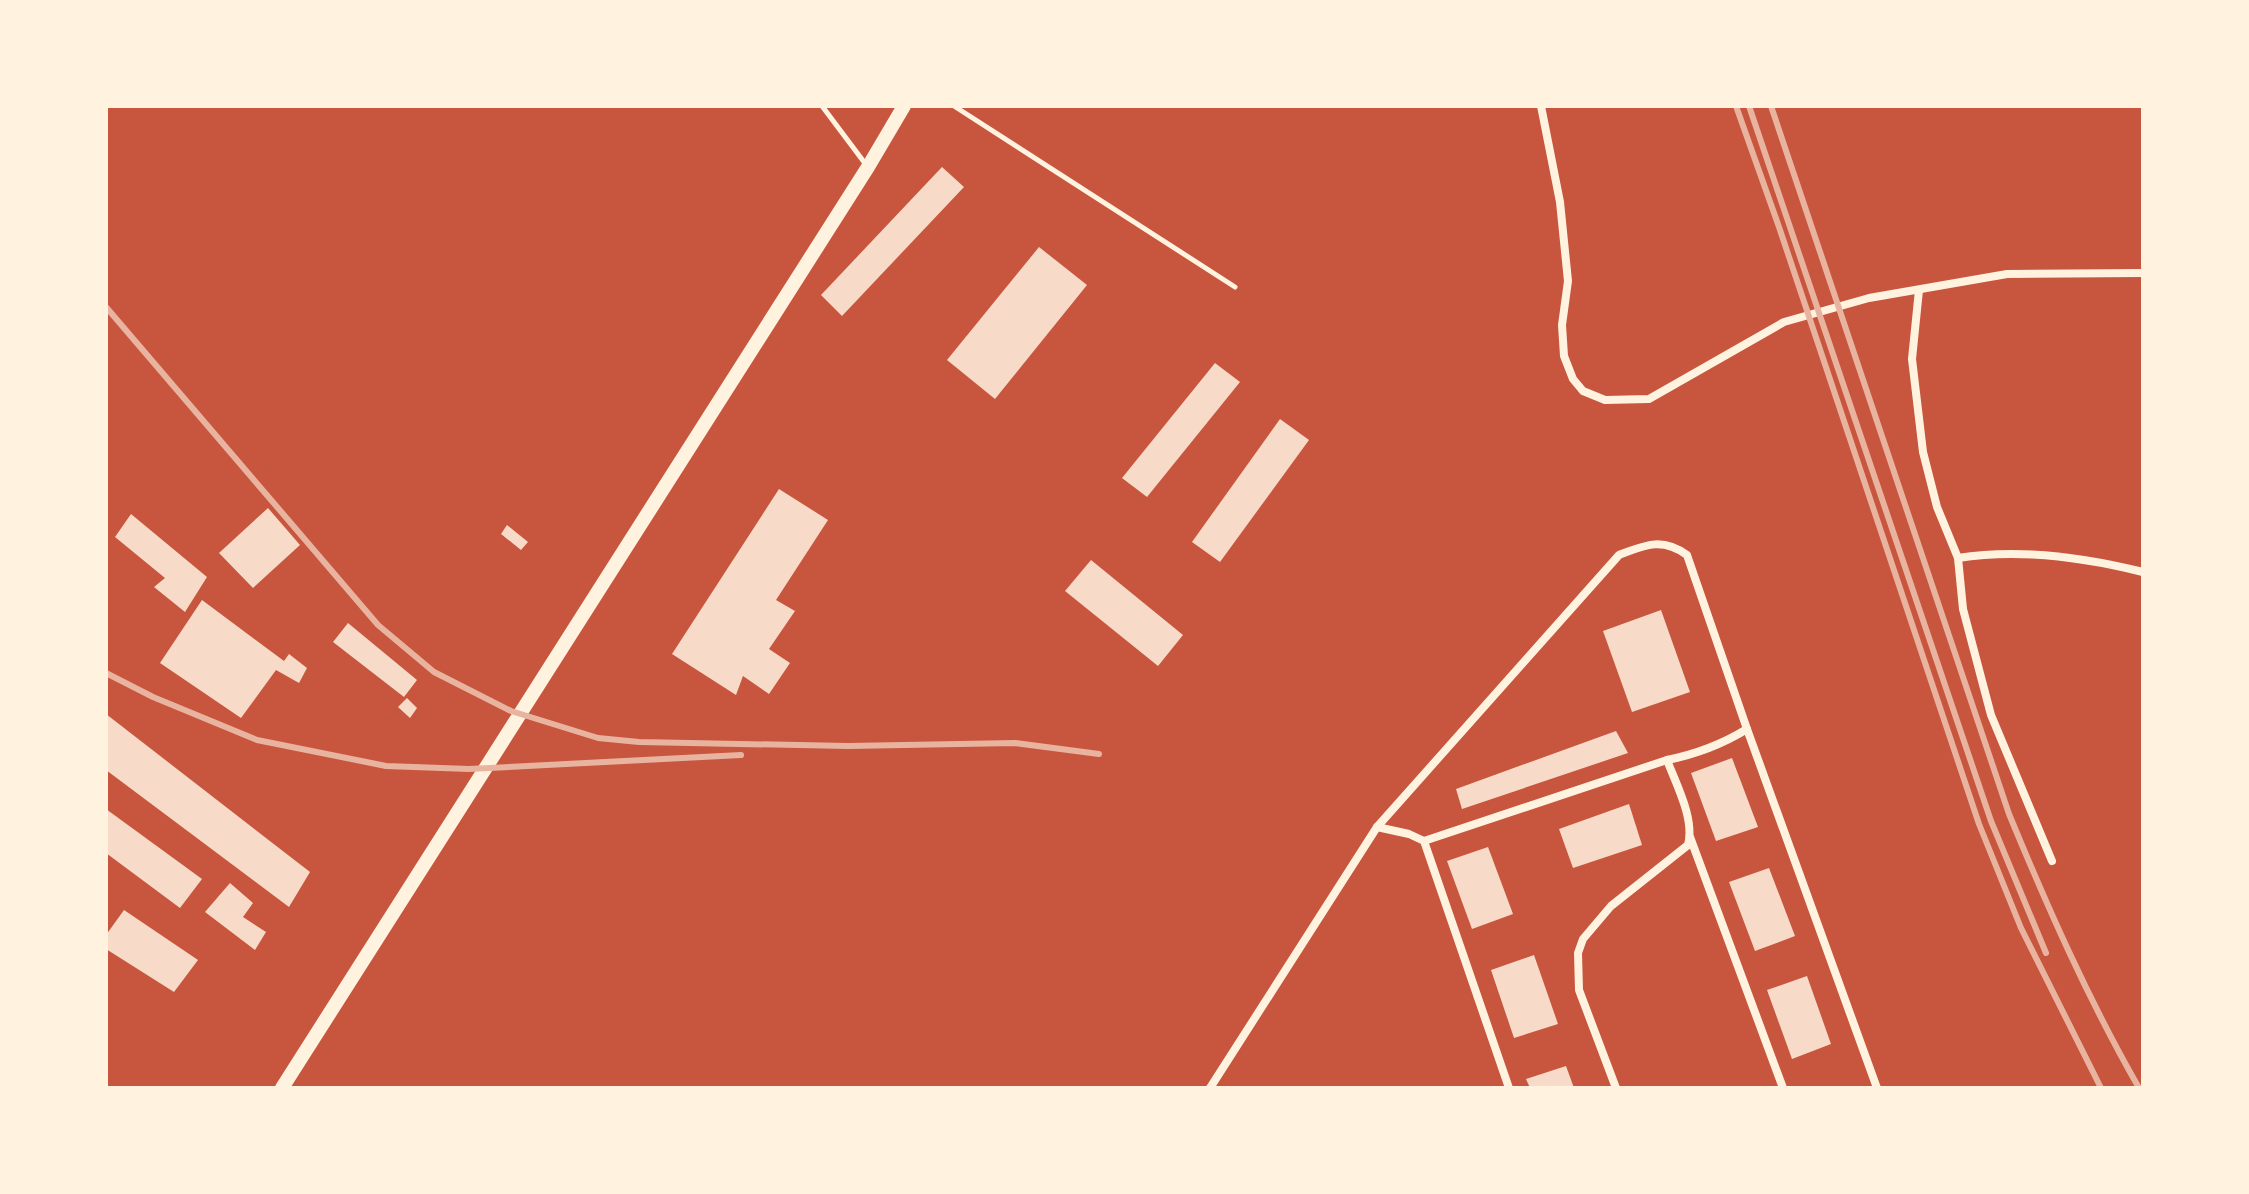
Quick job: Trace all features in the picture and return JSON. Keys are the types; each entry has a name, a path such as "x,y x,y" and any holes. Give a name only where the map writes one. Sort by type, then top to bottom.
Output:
{"street":[{"path":"282,1088 904,106"},
{"path":"1541,106 1560,202 1568,281 1562,325 1564,356 1573,379 1583,391 1605,400 1649,399 1784,322 1869,298 2007,274 2143,273"},
{"path":"1919,290 1912,359 1923,452 1937,507 1958,558 1963,609 1991,715 2052,861"},
{"path":"1210,1088 1377,827 1619,555 1641,546 1665,543 1687,555 1877,1088"},
{"path":"1958,558 2043,555 2089,559 2143,572"},
{"path":"1377,827 1409,834 1424,841 1667,760 1696,754 1720,745 1747,729"},
{"path":"1667,760 1689,824 1690,836 1783,1088"},
{"path":"1616,1088 1579,990 1578,953 1583,939 1611,906 1688,845 1690,836"},
{"path":"1424,841 1509,1088"}],"lane":[{"path":"822,106 868,167"},
{"path":"954,106 1235,287"},
{"path":"1775,1088 1779,1074"}],"building":[{"path":"942,167 964,187 842,316 821,295"},
{"path":"1039,247 1087,285 995,399 947,360"},
{"path":"1215,363 1240,382 1147,497 1122,478"},
{"path":"1280,419 1309,440 1220,562 1192,542"},
{"path":"779,489 828,520 776,600 795,611 769,649 790,663 769,694 743,676 736,695 672,654"},
{"path":"268,508 300,545 253,588 219,553"},
{"path":"131,514 207,577 185,612 154,587 165,578 115,537"},
{"path":"507,525 528,542 521,550 501,534"},
{"path":"1091,560 1183,635 1158,666 1065,591"},
{"path":"202,600 284,661 289,654 307,668 299,683 276,670 241,718 160,663"},
{"path":"1661,610 1690,692 1632,712 1603,631"},
{"path":"348,623 417,680 404,697 333,642"},
{"path":"407,698 417,708 410,718 398,707"},
{"path":"106,714 310,872 289,907 106,770"},
{"path":"1616,731 1628,753 1462,809 1456,789"},
{"path":"1732,758 1758,827 1716,841 1691,773"},
{"path":"1629,804 1642,845 1573,868 1559,829"},
{"path":"106,809 202,879 180,908 106,853"},
{"path":"1488,847 1513,914 1472,929 1447,861"},
{"path":"1769,868 1795,936 1755,951 1729,882"},
{"path":"230,883 253,903 243,917 266,932 255,950 205,912"},
{"path":"124,910 198,960 174,992 106,949 106,935"},
{"path":"1534,955 1558,1024 1514,1038 1491,970"},
{"path":"1807,976 1831,1044 1792,1059 1767,990"},
{"path":"1566,1066 1574,1088 1530,1088 1526,1079"}],"railway":[{"path":"1736,106 1979,824 2021,928 2101,1088"},
{"path":"1749,106 1991,821 2046,953"},
{"path":"1771,106 2009,814 2070,953 2139,1088"},
{"path":"106,307 378,625 434,672 511,711 598,738 639,742 848,746 1015,743 1099,754"},
{"path":"106,673 153,697 257,740 386,766 469,769 741,755"}]}
